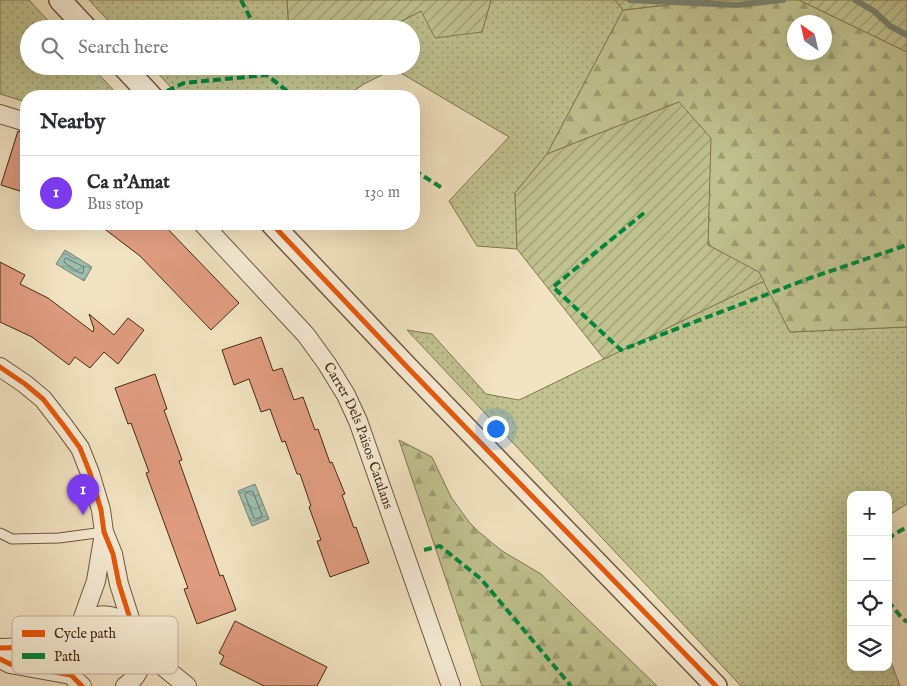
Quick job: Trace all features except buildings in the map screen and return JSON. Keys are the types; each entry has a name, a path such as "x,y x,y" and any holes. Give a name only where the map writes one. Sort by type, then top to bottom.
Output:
{"street":[{"path":"60,0 79,20"},
{"path":"131,75 145,90"},
{"path":"0,114 20,120"},
{"name":"Carrer Dels Països Catalans","path":"209,230 306,336 327,364 346,395 358,422 451,686"},
{"path":"278,230 408,368 716,686"},
{"path":"0,367 25,384 43,400 80,448 90,473 101,510 104,532 113,554 119,584 130,616"},
{"path":"81,616 96,581 104,532"},
{"path":"0,659 12,664"},
{"path":"51,674 76,680"},
{"path":"125,686 137,674"},
{"path":"172,674 187,686"}],"lane":[{"path":"0,533 12,539 59,538 104,532"}],"green space":[{"path":"0,0 29,0 48,20 20,20 20,75 99,75 113,90 20,90 20,100 0,94"},
{"path":"89,0 287,0 288,20 108,20"},
{"path":"287,0 491,0 482,32 435,38 421,11 404,20 288,20"},
{"path":"491,0 615,0 623,10 547,154 515,193 517,249 477,246 449,201 509,137 404,75 420,75 420,20 404,20 421,11 482,32"},
{"path":"615,0 711,0 623,10"},
{"path":"711,0 799,0 830,15 787,15 787,60 832,60 832,16 907,52 907,327 790,332 759,273 708,245 709,165 679,102 547,154 623,10"},
{"path":"799,0 907,0 907,52 832,15"},
{"path":"159,75 382,75 355,90 173,90"},
{"path":"679,102 711,138 708,245 759,272 764,281 604,359 517,249 515,193 547,154"},
{"path":"764,281 790,332 907,327 907,504 892,513 892,491 847,491 847,671 892,671 892,665 900,686 741,686 407,330 432,334 486,394 519,400"},
{"path":"399,440 432,457 451,497 469,522 479,532 502,551 541,574 657,686 482,686"}],"water":[{"path":"65,250 92,267 84,281 56,264"},
{"path":"255,484 269,519 252,526 238,491"}],"waterway":[{"path":"630,0 737,5 783,0"},
{"path":"855,0 874,11 890,26 907,35"}],"marked path":[{"path":"241,0 251,20"},
{"path":"169,90 184,83 267,75"},
{"path":"267,75 286,90"},
{"path":"420,174 442,188"},
{"path":"644,213 553,287 621,350 810,278 907,245"},
{"path":"892,536 907,527"},
{"path":"424,550 440,546 481,579 571,686"},
{"path":"892,606 907,622"}],"cycle path":[{"path":"278,230 408,368 716,686"},
{"path":"0,367 43,399 80,448 101,510 104,532 113,554 119,584 129,616"},
{"path":"0,648 12,648"},
{"path":"0,659 12,664"},
{"path":"65,674 71,675 82,686"}],"place":[{"name":"Ca n'Amat","path":"83,515"}]}
